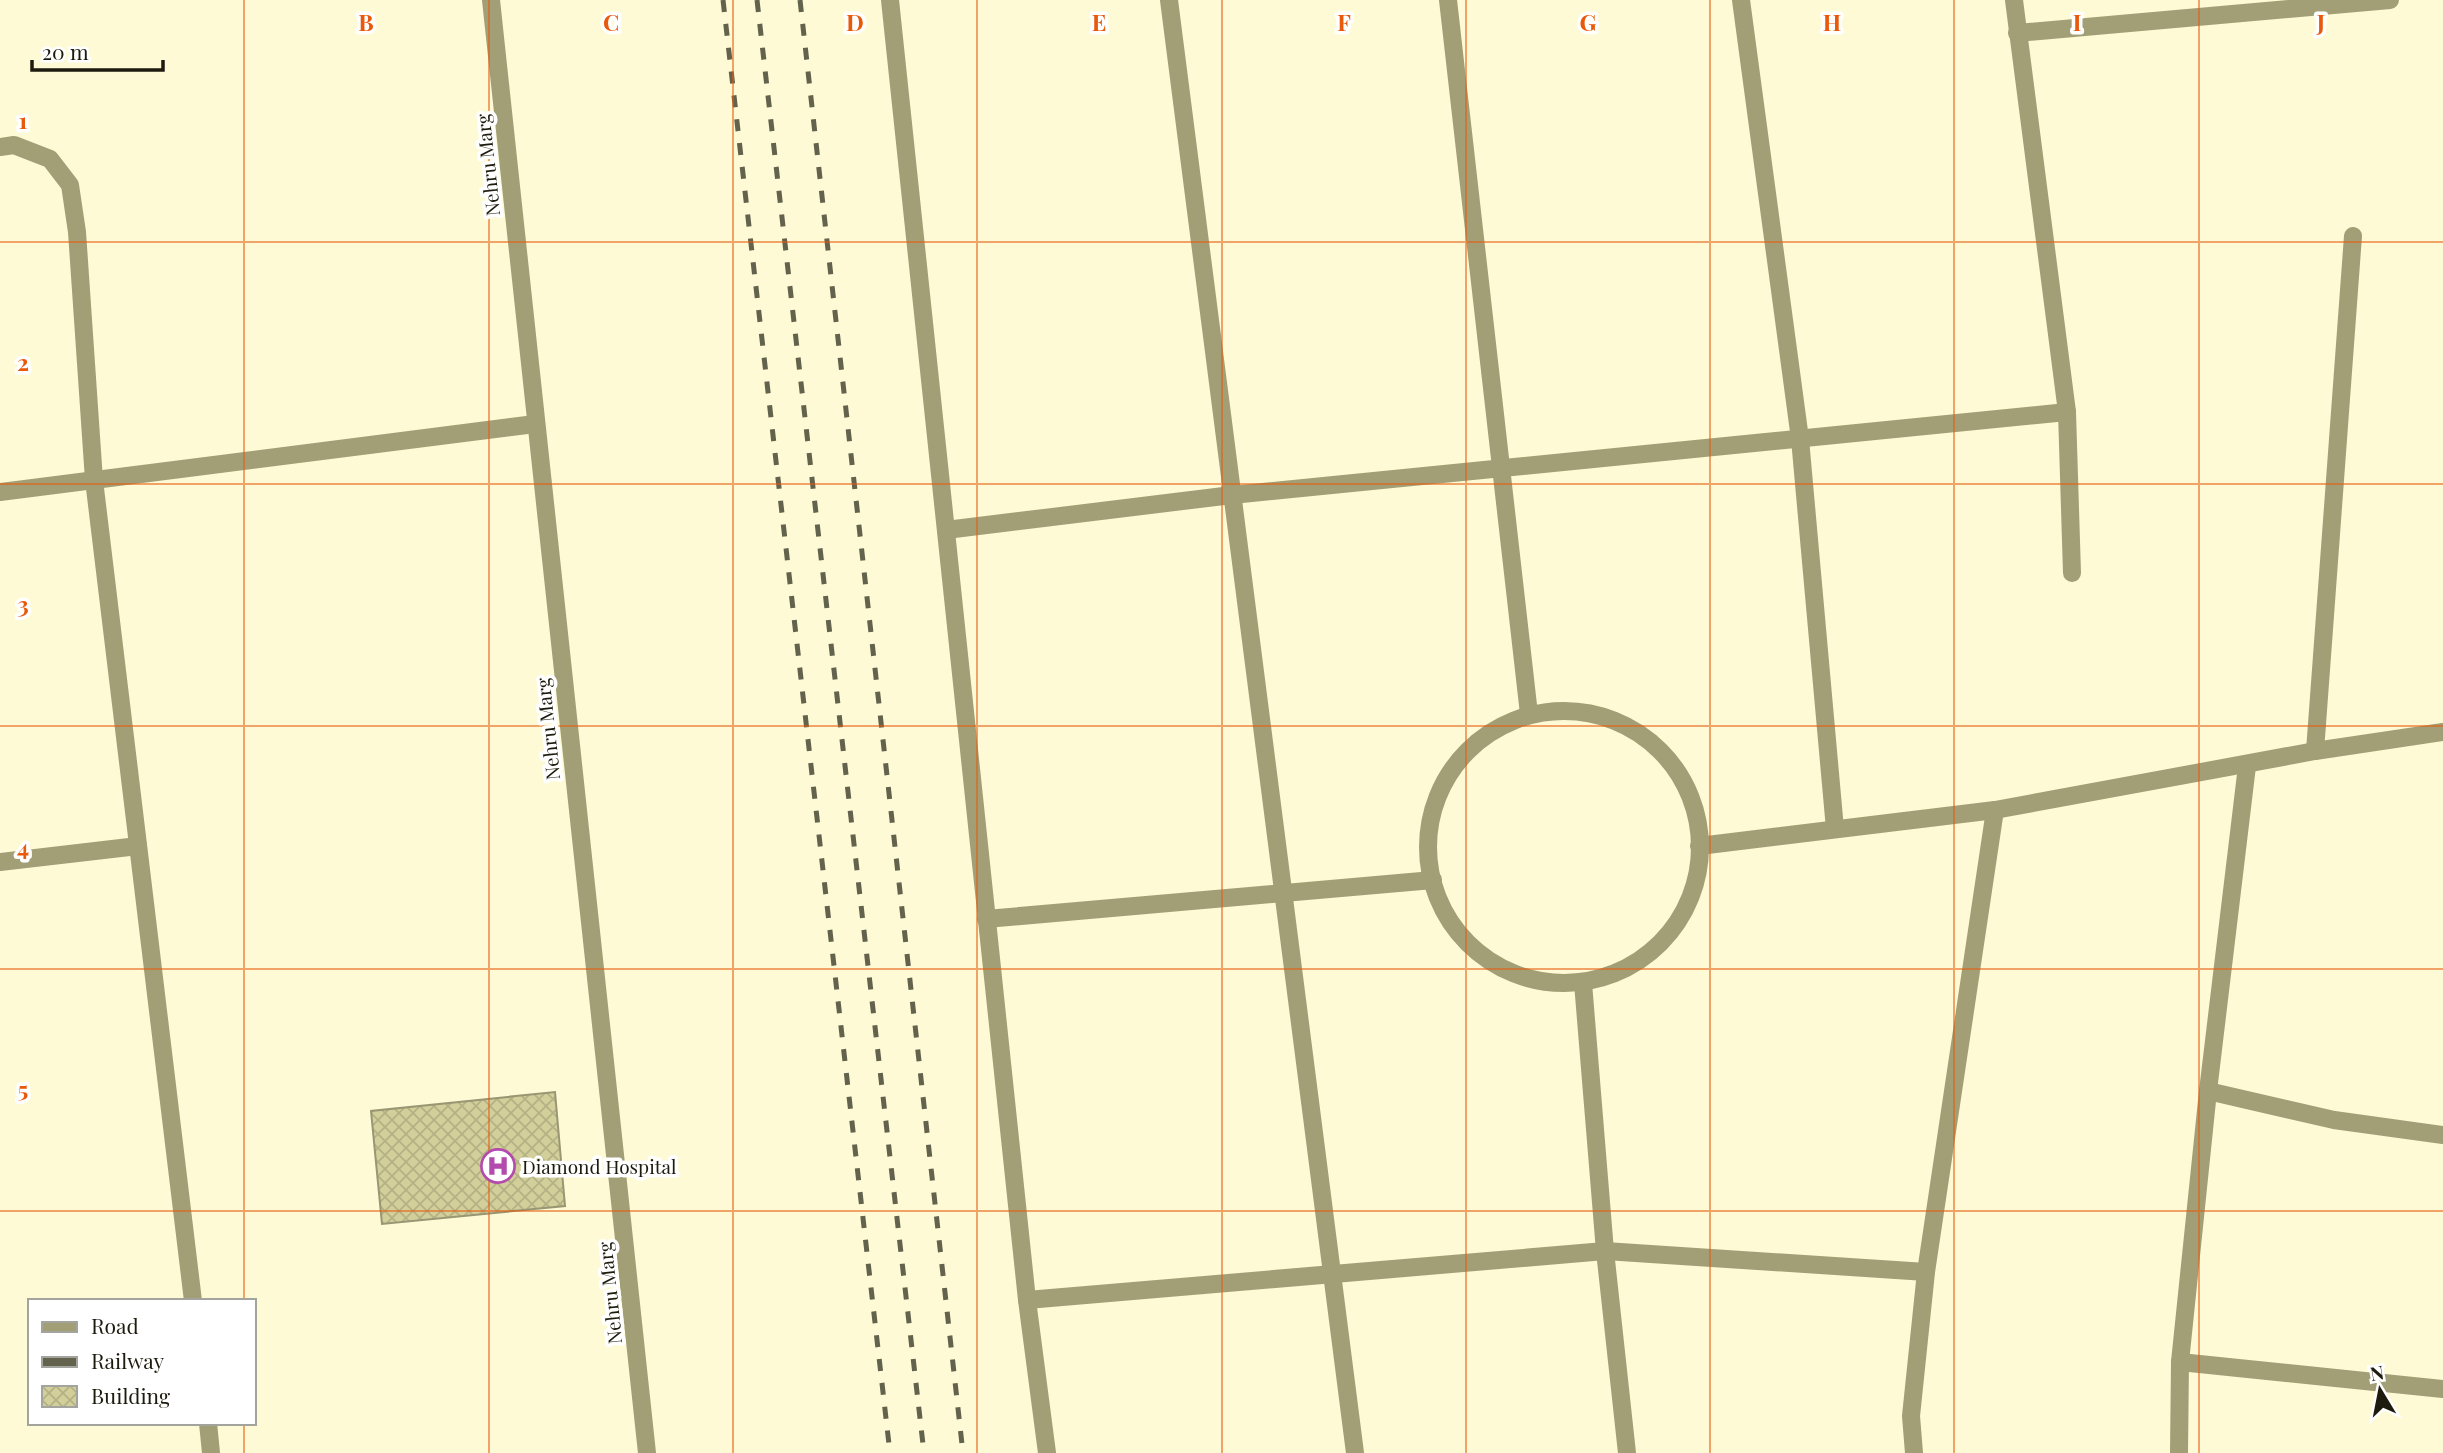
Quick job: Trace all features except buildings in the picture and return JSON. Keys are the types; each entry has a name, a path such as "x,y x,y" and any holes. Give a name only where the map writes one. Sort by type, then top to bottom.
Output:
{"street":[{"name":"Nehru Marg","path":"491,0 647,1453"},
{"path":"890,0 986,919 1046,1453"},
{"path":"1169,0 1355,1453"},
{"path":"1448,0 1529,714"},
{"path":"1741,0 1800,439 1835,829"},
{"path":"2014,0 2067,412 2072,573"},
{"path":"2017,33 2290,5 2390,0"},
{"path":"0,147 14,145 50,159 69,185 77,232 94,480 193,1299"},
{"path":"2315,751 2353,236"},
{"path":"946,530 1232,495 2067,412"},
{"path":"0,492 535,424"},
{"path":"1574,710 1628,725 1673,763 1700,823 1697,881 1672,932 1627,969 1583,983 1548,983 1502,970 1475,952 1449,917 1433,880 1428,825 1444,778 1475,742 1529,714 1574,710"},
{"path":"1699,846 1995,810 2247,766 2315,751 2443,732"},
{"path":"2179,1453 2180,1362 2208,1091 2247,766"},
{"path":"1914,1453 1911,1416 1926,1272 1995,810"},
{"path":"0,862 138,846"},
{"path":"986,919 1433,880"},
{"path":"1583,983 1605,1251 1628,1453"},
{"path":"2208,1091 2334,1120 2443,1135"},
{"path":"1027,1300 1605,1251 1926,1272"},
{"path":"2180,1362 2443,1389"},
{"path":"208,1425 211,1453"}],"railway":[{"path":"723,0 890,1453"},
{"path":"757,0 924,1453"},
{"path":"800,0 963,1453"}],"place":[{"name":"Diamond Hospital","path":"498,1166"}]}
